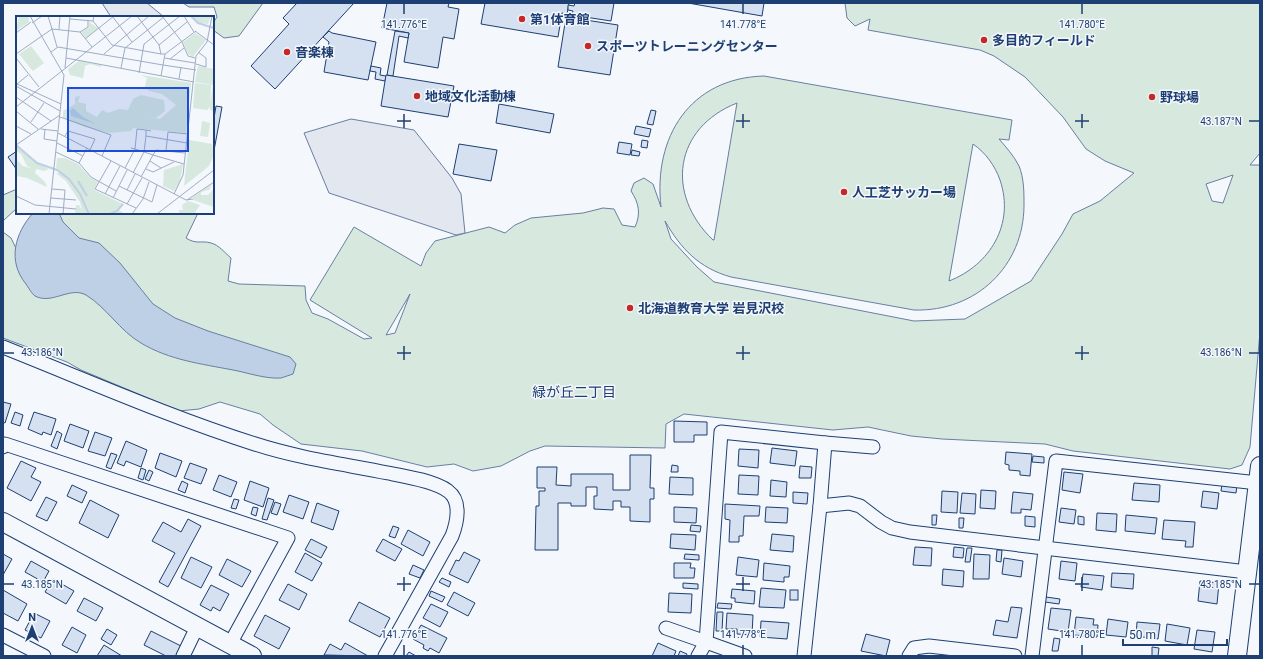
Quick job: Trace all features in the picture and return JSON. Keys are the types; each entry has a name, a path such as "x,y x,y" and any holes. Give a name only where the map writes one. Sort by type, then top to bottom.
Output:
{"street":[{"path":"3,347 255,444 411,478 435,485 450,492 453,496 457,509 452,536 385,656"},
{"path":"698,656 706,642 721,432 873,448"},
{"path":"804,656 820,506 825,443"},
{"path":"3,447 5,444 288,538 230,644"},
{"path":"1032,656 1044,548 1056,461 1258,483"},
{"path":"1237,656 1260,466"},
{"path":"820,506 849,503 860,506 881,522 892,528 1247,572"},
{"path":"3,522 252,656"},
{"path":"183,656 197,627"},
{"path":"666,628 745,656"},
{"path":"3,635 44,656"},
{"path":"909,656 914,648 929,646 1015,656"}],"shaded area":[{"path":"102,3 147,3 163,16 110,16"},
{"path":"183,3 263,3 239,36 224,38 214,31 214,22 217,17 214,7 189,7"},
{"name":"北海道教育大学 岩見沢校","path":"845,3 1260,3 1260,153 1250,165 1260,165 1260,332 1250,447 1242,465 1230,469 1073,451 1045,444 942,439 911,436 868,427 833,430 684,414 666,424 665,448 545,446 530,451 501,466 473,471 454,464 427,467 362,451 301,444 273,425 260,414 220,402 199,409 179,411 81,370 67,362 3,338 3,232 11,238 26,269 71,289 171,323 46,214 198,214 186,238 196,242 208,242 214,244 231,258 228,281 239,284 305,286 306,300 312,313 328,319 364,339 372,338 310,300 354,227 421,266 426,253 435,241 489,227 505,233 515,225 531,218 583,213 603,208 614,209 622,225 635,227 638,218 638,209 636,200 631,191 634,183 644,178 653,184 661,207 660,181 663,157 671,135 682,116 697,100 716,87 738,79 764,76 1012,120 1009,140 999,139 1015,159 1022,175 1024,205 1022,227 1016,247 1006,266 992,281 976,294 957,303 937,309 914,310 731,277 700,263 684,249 665,221 671,239 697,267 714,282 914,321 965,319 1031,281 1062,234 1073,214 1100,201 1134,173 1105,161 1086,149 1063,117 1025,77 994,56 980,50 868,30 870,19 855,26 847,18","holes":["737,103 714,240 713,240 698,222 688,203 683,183 683,164 689,145 700,128 716,114","973,144 986,156 998,175 1004,196 1004,212 996,241 987,254 964,274 949,281","1233,175 1223,203 1212,201 1206,184","410,294 395,333 386,335"]},
{"path":"351,119 414,130 452,178 461,194 465,233 456,235 329,193 304,133"},
{"path":"16,189 16,209 3,221 3,195"}],"water":[{"path":"32,214 59,214 63,222 79,238 99,243 120,263 153,304 175,318 208,331 290,357 296,364 293,374 281,378 269,378 163,354 133,338 100,306 86,295 74,293 48,298 35,296 20,275 15,257 18,238"}],"building":[{"name":"音楽棟","path":"297,3 354,3 275,89 251,66 289,24 283,18"},
{"path":"387,3 449,3 448,7 459,9 454,39 443,37 438,68 404,62 409,33 382,28"},
{"name":"第1体育館","path":"485,3 569,3 567,14 562,13 558,37 481,24"},
{"path":"575,3 614,3 611,21 572,15 573,11 568,10 568,5 574,6"},
{"path":"688,3 764,3 762,16"},
{"name":"スポーツトレーニングセンター","path":"566,17 618,25 610,75 558,67"},
{"path":"329,31 332,33 376,42 368,80 324,72 329,42 323,37"},
{"path":"395,31 409,33 408,38 399,36 393,76 387,75"},
{"path":"371,66 381,68 380,75 386,76 385,81 375,79 376,72 370,71"},
{"name":"地域文化活動棟","path":"386,75 454,86 448,117 381,106"},
{"path":"499,104 554,114 550,133 496,123"},
{"path":"216,106 222,107 214,151 214,118"},
{"path":"651,110 656,111 653,125 647,124"},
{"path":"636,126 651,129 649,137 634,134"},
{"path":"642,140 648,141 647,148 641,147"},
{"path":"619,142 632,144 630,155 617,153"},
{"path":"459,144 497,150 491,181 453,174"},
{"path":"632,150 640,152 639,156 631,155"},
{"path":"16,152 16,169 8,157"},
{"path":"3,402 11,404 5,423 3,422"},
{"path":"15,412 23,415 20,426 11,423"},
{"path":"34,412 56,419 51,435 43,432 42,435 28,429"},
{"path":"674,421 707,422 707,435 694,435 694,442 674,442"},
{"path":"70,424 89,431 83,448 64,441"},
{"path":"57,431 62,434 57,449 51,446"},
{"path":"95,432 112,438 105,456 88,451"},
{"path":"126,441 147,450 141,467 126,461 124,466 117,463"},
{"path":"772,448 797,451 795,466 770,463"},
{"path":"739,449 759,450 758,468 738,466"},
{"path":"1006,452 1032,454 1030,476 1020,475 1020,471 1009,470 1009,465 1005,464"},
{"path":"111,453 117,455 111,469 106,467"},
{"path":"160,453 182,461 176,477 155,468"},
{"path":"630,455 651,455 650,488 654,488 654,499 650,499 650,522 630,521 630,507 621,507 621,501 613,501 613,510 594,509 594,496 597,496 597,487 586,487 586,506 571,506 571,503 558,503 558,550 535,550 536,506 539,506 539,491 545,491 545,488 537,488 537,467 557,467 556,485 571,486 571,474 613,474 613,490 630,490"},
{"path":"1033,456 1044,457 1044,463 1032,462"},
{"path":"21,461 36,468 31,477 41,482 31,501 7,488"},
{"path":"190,463 207,469 201,484 184,478"},
{"path":"672,465 678,466 678,472 671,472"},
{"path":"800,466 812,467 811,478 799,478"},
{"path":"141,468 146,470 143,480 138,478"},
{"path":"149,470 153,472 149,481 145,479"},
{"path":"1064,472 1083,474 1080,493 1062,490"},
{"path":"219,475 237,482 231,497 213,490"},
{"path":"739,475 759,476 758,495 738,494"},
{"path":"670,477 693,478 693,495 669,494"},
{"path":"771,480 787,482 786,497 770,496"},
{"path":"182,481 188,484 185,493 178,490"},
{"path":"250,481 269,488 263,507 244,500"},
{"path":"1134,483 1160,485 1159,502 1132,500"},
{"path":"1222,484 1237,485 1236,493 1221,491"},
{"path":"72,485 87,492 82,503 67,496"},
{"path":"981,490 996,491 995,509 980,508"},
{"path":"942,491 958,492 957,513 941,512"},
{"path":"1203,491 1219,493 1217,509 1201,507"},
{"path":"793,492 808,493 807,504 793,503"},
{"path":"1013,492 1033,494 1031,510 1021,509 1021,513 1011,513"},
{"path":"962,493 976,494 975,514 960,513"},
{"path":"289,495 309,502 303,519 283,512"},
{"path":"46,497 57,502 47,521 36,516"},
{"path":"268,498 274,500 267,520 262,519"},
{"path":"234,499 239,500 236,509 231,508"},
{"path":"90,500 119,515 108,538 79,523"},
{"path":"275,502 281,504 277,515 271,513"},
{"path":"317,503 339,511 333,530 311,522"},
{"path":"725,504 760,506 759,516 744,516 743,536 739,536 739,542 729,542 730,520 725,519"},
{"path":"253,507 258,508 256,516 251,514"},
{"path":"674,507 697,508 696,523 674,522"},
{"path":"766,507 788,508 787,523 765,522"},
{"path":"1061,508 1076,510 1074,524 1059,522"},
{"path":"1097,513 1117,514 1116,532 1096,530"},
{"path":"932,515 937,515 936,525 932,525"},
{"path":"1126,515 1157,518 1155,534 1125,531"},
{"path":"1025,516 1035,517 1035,527 1025,526"},
{"path":"1078,516 1084,517 1084,525 1078,524"},
{"path":"959,518 964,518 963,528 959,528"},
{"path":"188,519 201,526 168,587 159,582 175,553 152,541 163,522 181,532"},
{"path":"1164,520 1195,522 1193,547 1185,547 1186,541 1162,539"},
{"path":"691,525 701,526 700,532 690,531"},
{"path":"393,526 399,528 395,538 389,536"},
{"path":"408,530 430,542 423,556 401,544"},
{"path":"671,534 696,535 695,550 670,548"},
{"path":"772,534 794,536 793,552 770,550"},
{"path":"311,539 327,547 321,558 305,550"},
{"path":"383,539 402,549 395,561 376,551"},
{"path":"915,547 932,548 931,566 913,565"},
{"path":"954,547 964,548 963,558 953,557"},
{"path":"967,548 972,548 970,562 965,562"},
{"path":"997,550 1002,550 1001,562 996,561"},
{"path":"464,552 480,560 468,583 449,574 456,560 459,561"},
{"path":"305,553 322,563 312,581 295,572"},
{"path":"3,554 12,559 3,575"},
{"path":"685,554 699,555 699,560 684,559"},
{"path":"974,554 990,555 989,579 973,579"},
{"path":"191,557 212,567 201,588 181,578"},
{"path":"738,557 759,560 757,577 736,575"},
{"path":"1004,558 1023,561 1021,577 1002,574"},
{"path":"227,559 251,571 242,587 219,575"},
{"path":"31,561 49,571 43,582 25,572"},
{"path":"1061,561 1077,563 1075,581 1059,579"},
{"path":"674,563 691,563 690,568 695,568 694,578 674,578"},
{"path":"764,563 790,566 789,577 784,577 784,582 763,580"},
{"path":"413,565 424,570 420,578 409,574"},
{"path":"943,569 964,571 963,587 942,585"},
{"path":"1112,573 1134,574 1133,589 1111,587"},
{"path":"1083,574 1104,576 1102,590 1081,587"},
{"path":"442,578 451,582 449,587 439,582"},
{"path":"53,579 74,591 66,604 45,592"},
{"path":"1200,581 1219,583 1217,604 1198,601"},
{"path":"683,583 698,584 698,589 683,588"},
{"path":"288,584 307,594 299,610 279,600"},
{"path":"211,585 229,594 220,611 213,607 211,611 200,605"},
{"path":"761,588 786,590 784,608 759,607"},
{"path":"732,589 755,591 754,604 735,602 735,598 731,598"},
{"path":"3,590 27,604 18,621 3,613"},
{"path":"790,590 798,590 798,600 790,600"},
{"path":"431,591 445,597 442,602 429,596"},
{"path":"454,592 475,603 468,616 447,605"},
{"path":"669,593 692,594 691,613 668,612"},
{"path":"1046,597 1060,599 1059,604 1045,602"},
{"path":"84,598 103,608 96,621 77,611"},
{"path":"359,602 390,618 380,637 349,621"},
{"path":"718,603 732,604 731,609 717,608"},
{"path":"431,604 448,612 440,627 423,618"},
{"path":"1011,607 1022,608 1017,638 993,635 996,620 1008,622"},
{"path":"1051,608 1071,610 1068,632 1048,629"},
{"path":"717,612 723,612 722,631 716,631"},
{"path":"34,613 50,621 41,638 25,630"},
{"path":"727,613 753,615 752,635 737,634 737,629 726,629"},
{"path":"265,615 290,628 279,649 254,636"},
{"path":"1076,617 1094,619 1093,625 1098,625 1097,637 1074,635"},
{"path":"1108,619 1128,622 1126,637 1106,635"},
{"path":"761,621 789,623 787,639 760,637"},
{"path":"1137,622 1160,624 1158,639 1136,636"},
{"path":"1167,624 1190,628 1187,645 1165,641"},
{"path":"421,625 447,638 439,653 430,648 428,651 423,648 424,645 413,639"},
{"path":"72,627 86,635 77,653 62,645"},
{"path":"107,629 117,635 111,645 101,639"},
{"path":"1197,630 1215,632 1212,652 1194,649"},
{"path":"151,631 183,647 178,656 166,656 144,645"},
{"path":"866,634 890,640 886,656 861,651"},
{"path":"1054,638 1060,639 1058,651 1052,651"},
{"path":"345,643 368,656 324,655 330,644 341,650"},
{"path":"658,643 676,651 674,656 652,656"},
{"path":"104,645 122,656 97,656"},
{"path":"1152,647 1159,648 1158,656 1152,656"},
{"path":"680,651 687,654 686,656 678,656"},
{"path":"409,652 416,656 406,656"}],"place":[{"name":"第1体育館","path":"522,19"},
{"name":"多目的フィールド","path":"984,40"},
{"name":"スポーツトレーニングセンター","path":"588,46"},
{"name":"音楽棟","path":"287,52"},
{"name":"地域文化活動棟","path":"417,96"},
{"name":"野球場","path":"1152,97"},
{"name":"人工芝サッカー場","path":"844,192"},
{"name":"北海道教育大学 岩見沢校","path":"630,308"}],"district":[{"name":"緑が丘二丁目","path":"574,392"}]}
